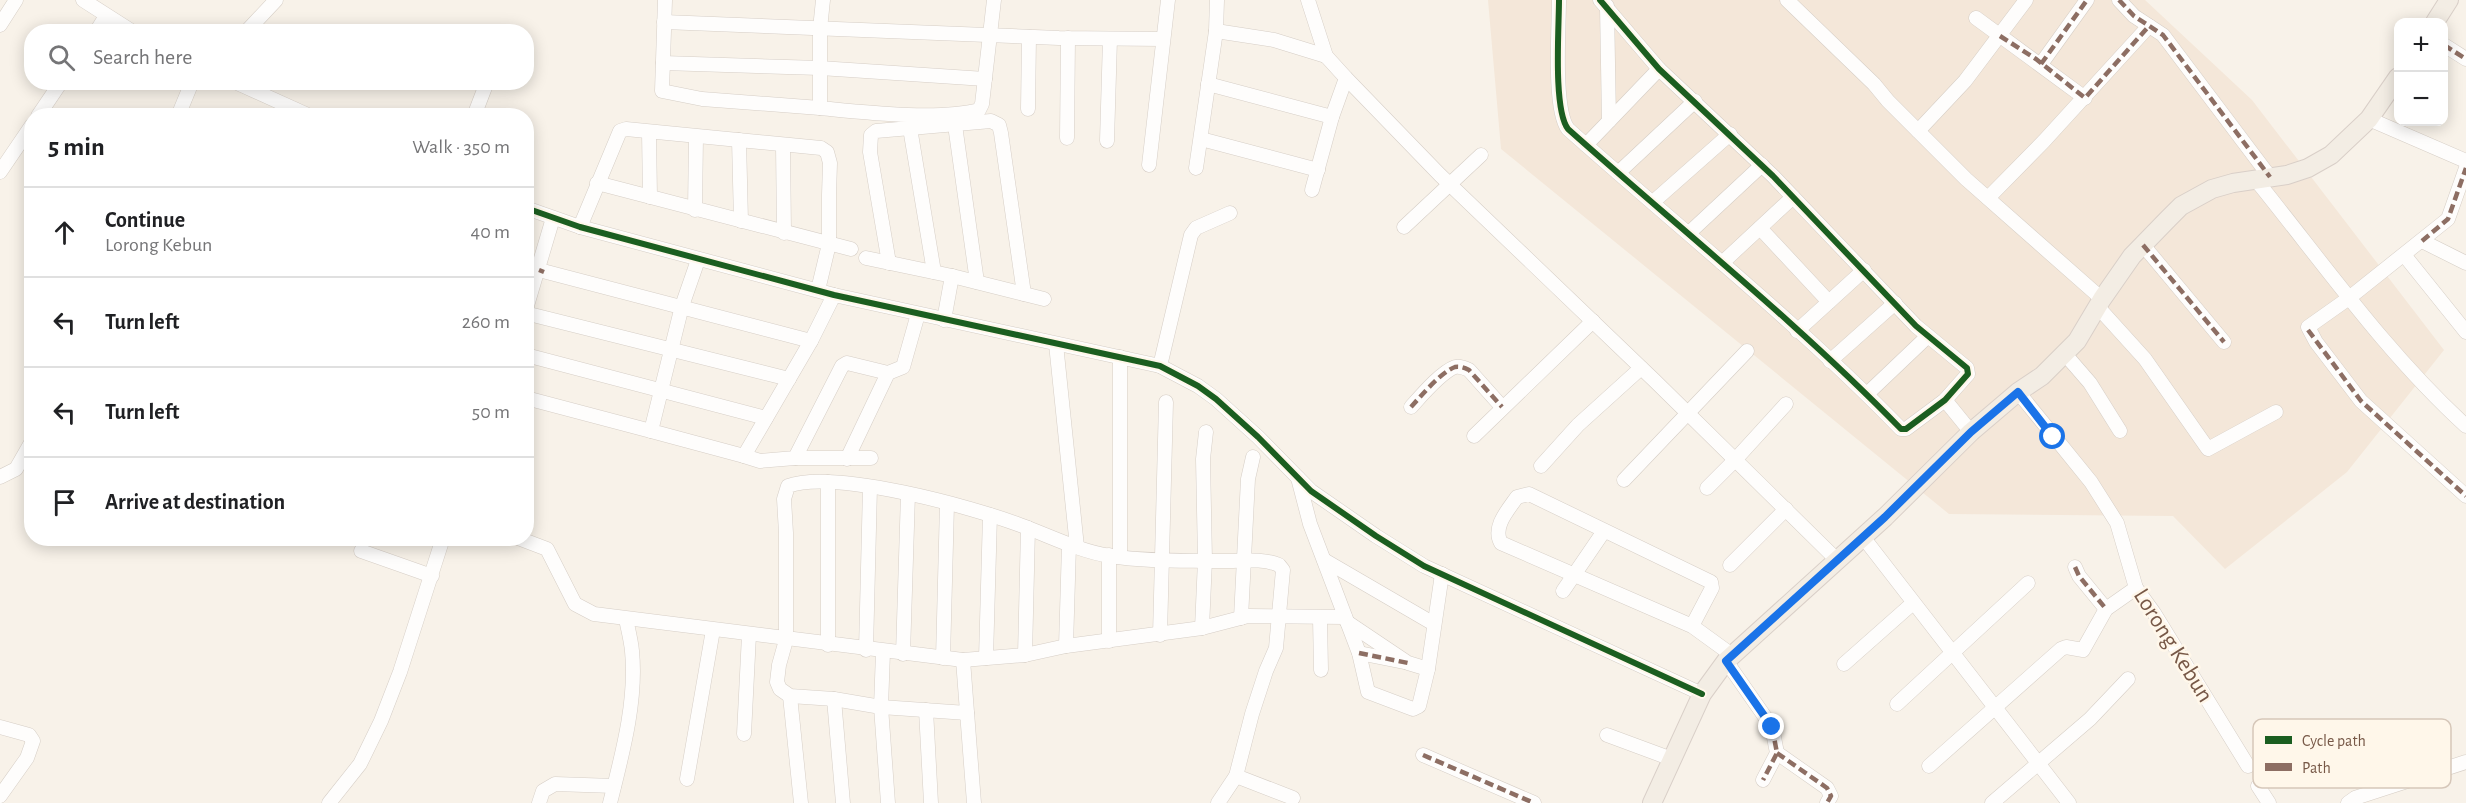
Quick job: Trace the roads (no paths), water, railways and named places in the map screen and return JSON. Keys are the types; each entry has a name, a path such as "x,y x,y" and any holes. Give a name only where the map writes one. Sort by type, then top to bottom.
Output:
{"main road":[{"path":"2438,18 2449,0"},
{"path":"1652,803 1702,694 1729,658 1863,537 1971,432 2042,375 2077,341 2099,303 2143,245 2181,206 2212,189 2287,175 2308,168 2331,154 2369,119 2394,83"}],"street":[{"path":"0,25 16,0"},
{"path":"83,0 120,24"},
{"path":"254,24 276,0"},
{"path":"665,0 662,91 702,99 933,114 972,112 978,110 982,104 994,0"},
{"path":"820,108 820,29 823,0"},
{"path":"1149,165 1168,0 1160,0"},
{"path":"1197,168 1217,0"},
{"path":"1308,0 1326,56 1346,78 1445,180 1689,414 1837,560"},
{"path":"1559,0 1559,93 1563,122 1586,145 1689,233 1830,360 1901,429 1904,430 1945,400 1969,372 1928,336 1762,165 1659,69 1604,3"},
{"path":"1787,0 1874,84 1918,131 2099,303 2145,359 2208,449 2276,412"},
{"path":"1918,131 1965,81 2026,0"},
{"path":"2041,64 2087,0"},
{"path":"2119,0 2134,16 2163,35 2184,60 2263,178 2349,298 2430,393 2466,426"},
{"path":"1604,3 1609,121"},
{"path":"101,24 106,16"},
{"path":"1976,18 2085,98"},
{"path":"664,22 1029,37 1163,39"},
{"path":"1988,198 2085,98 2150,26"},
{"path":"1215,31 1274,40 1326,56"},
{"path":"1028,110 1029,37"},
{"path":"1067,138 1068,38"},
{"path":"1107,141 1110,39"},
{"path":"1274,40 1320,40"},
{"path":"2448,48 2466,59"},
{"path":"663,63 820,68 985,79"},
{"path":"1586,145 1659,69"},
{"path":"1312,190 1332,117 1346,78"},
{"path":"1208,84 1332,117"},
{"path":"43,108 56,90"},
{"path":"181,108 189,90"},
{"path":"253,90 292,108"},
{"path":"477,108 484,90"},
{"path":"1618,173 1695,101"},
{"path":"2369,119 2466,161"},
{"path":"889,263 870,152 871,135 876,131 992,121 999,125 1024,294"},
{"path":"955,125 977,282"},
{"path":"910,128 934,272"},
{"path":"580,227 620,131 626,129 821,148 827,152 830,163 829,244 818,290"},
{"path":"649,132 650,197"},
{"path":"1653,202 1730,134"},
{"path":"0,172 24,137"},
{"path":"695,210 696,137"},
{"path":"1201,139 1318,170"},
{"path":"739,140 741,221"},
{"path":"783,145 784,233"},
{"path":"1404,226 1445,180 1481,155"},
{"path":"1689,233 1762,165"},
{"path":"2466,168 2448,219 2405,256 2309,325 2308,330 2361,400 2466,496"},
{"path":"597,183 851,249"},
{"path":"1722,263 1793,197"},
{"path":"534,211 580,227 834,295 1160,366 1198,386 1216,399 1311,491 1376,536 1442,574 1702,694"},
{"path":"1160,366 1191,235 1196,228 1230,213"},
{"path":"534,286 553,218"},
{"path":"1760,228 1829,302"},
{"path":"2422,241 2466,263"},
{"path":"2143,245 2224,342"},
{"path":"2405,256 2466,332"},
{"path":"866,258 1044,299"},
{"path":"651,431 682,306 698,260"},
{"path":"538,270 811,341"},
{"path":"1797,331 1864,270"},
{"path":"944,320 952,276"},
{"path":"744,456 811,341 834,295"},
{"path":"1830,360 1895,303"},
{"path":"534,313 789,379"},
{"path":"795,458 842,366 847,363 888,373 903,367 918,314"},
{"path":"1474,436 1593,321"},
{"path":"1867,394 1928,336"},
{"path":"1056,344 1073,546 1066,646"},
{"path":"1624,480 1747,351"},
{"path":"2064,353 2090,383 2120,431"},
{"path":"534,357 766,418"},
{"path":"1109,641 1120,357"},
{"path":"1411,407 1431,386 1454,368 1462,366 1469,370 1502,407"},
{"path":"1541,466 1578,426 1641,368"},
{"path":"847,459 888,373"},
{"name":"Lorong Kebun","path":"2018,392 2091,482 2117,523 2136,588 2154,613 2248,766"},
{"path":"1945,400 1971,432"},
{"path":"534,401 760,461 795,458 871,458"},
{"path":"1160,635 1166,402"},
{"path":"1707,488 1786,405"},
{"path":"1202,628 1205,560 1203,459 1206,432"},
{"path":"0,477 16,469 24,455"},
{"path":"1241,618 1248,479 1253,457"},
{"path":"1297,477 1310,524 1359,653 1368,692 1413,709 1419,706 1428,669 1442,574"},
{"path":"828,482 828,645"},
{"path":"967,713 881,707 834,699 790,696 780,689 777,682 778,665 786,640 785,489 788,486 795,483 828,482 908,494 990,515 1073,546 1114,556 1161,560 1245,561 1279,565 1282,570 1276,648 1252,714 1236,776 1218,803"},
{"path":"866,650 870,487"},
{"path":"903,654 908,494"},
{"path":"1692,626 1712,583 1529,494 1517,497 1498,528 1499,540 1572,575 1692,626 1729,658 1772,727 1777,753 1763,780"},
{"path":"943,658 947,504"},
{"path":"1730,565 1786,509"},
{"path":"986,658 990,515"},
{"path":"1025,655 1028,528"},
{"path":"1563,591 1604,531"},
{"path":"1863,537 2069,803"},
{"path":"534,544 547,549 575,604 594,615 866,650 963,660 1025,655 1066,646 1160,635 1202,628 1248,616 1320,618 1346,620 1408,663"},
{"path":"329,803 360,764 381,721 441,546"},
{"path":"361,551 432,576"},
{"path":"1324,560 1434,624"},
{"path":"2075,567 2079,576 2106,609"},
{"path":"1898,704 2028,583"},
{"path":"1929,766 2061,649 2066,647 2083,650 2106,609 2136,588"},
{"path":"1844,664 1913,603"},
{"path":"610,803 627,726 631,692 632,652 626,618"},
{"path":"1320,618 1321,670"},
{"path":"687,779 713,630"},
{"path":"744,734 749,635"},
{"path":"883,652 881,707 888,803"},
{"path":"1359,653 1428,669"},
{"path":"963,660 974,803"},
{"path":"1992,803 2090,719 2128,679"},
{"path":"790,696 801,803"},
{"path":"834,699 843,803"},
{"path":"926,710 931,803"},
{"path":"0,727 29,735 33,741 27,758 0,796"},
{"path":"1607,735 1672,759"},
{"path":"1777,753 1827,788 1831,796 1827,803"},
{"path":"1423,755 1534,803"},
{"path":"2451,767 2466,762"},
{"path":"1236,776 1293,798"},
{"path":"539,803 543,791 555,784 614,786"},
{"path":"2259,788 2268,803"},
{"path":"2348,803 2355,798 2386,788"}]}
